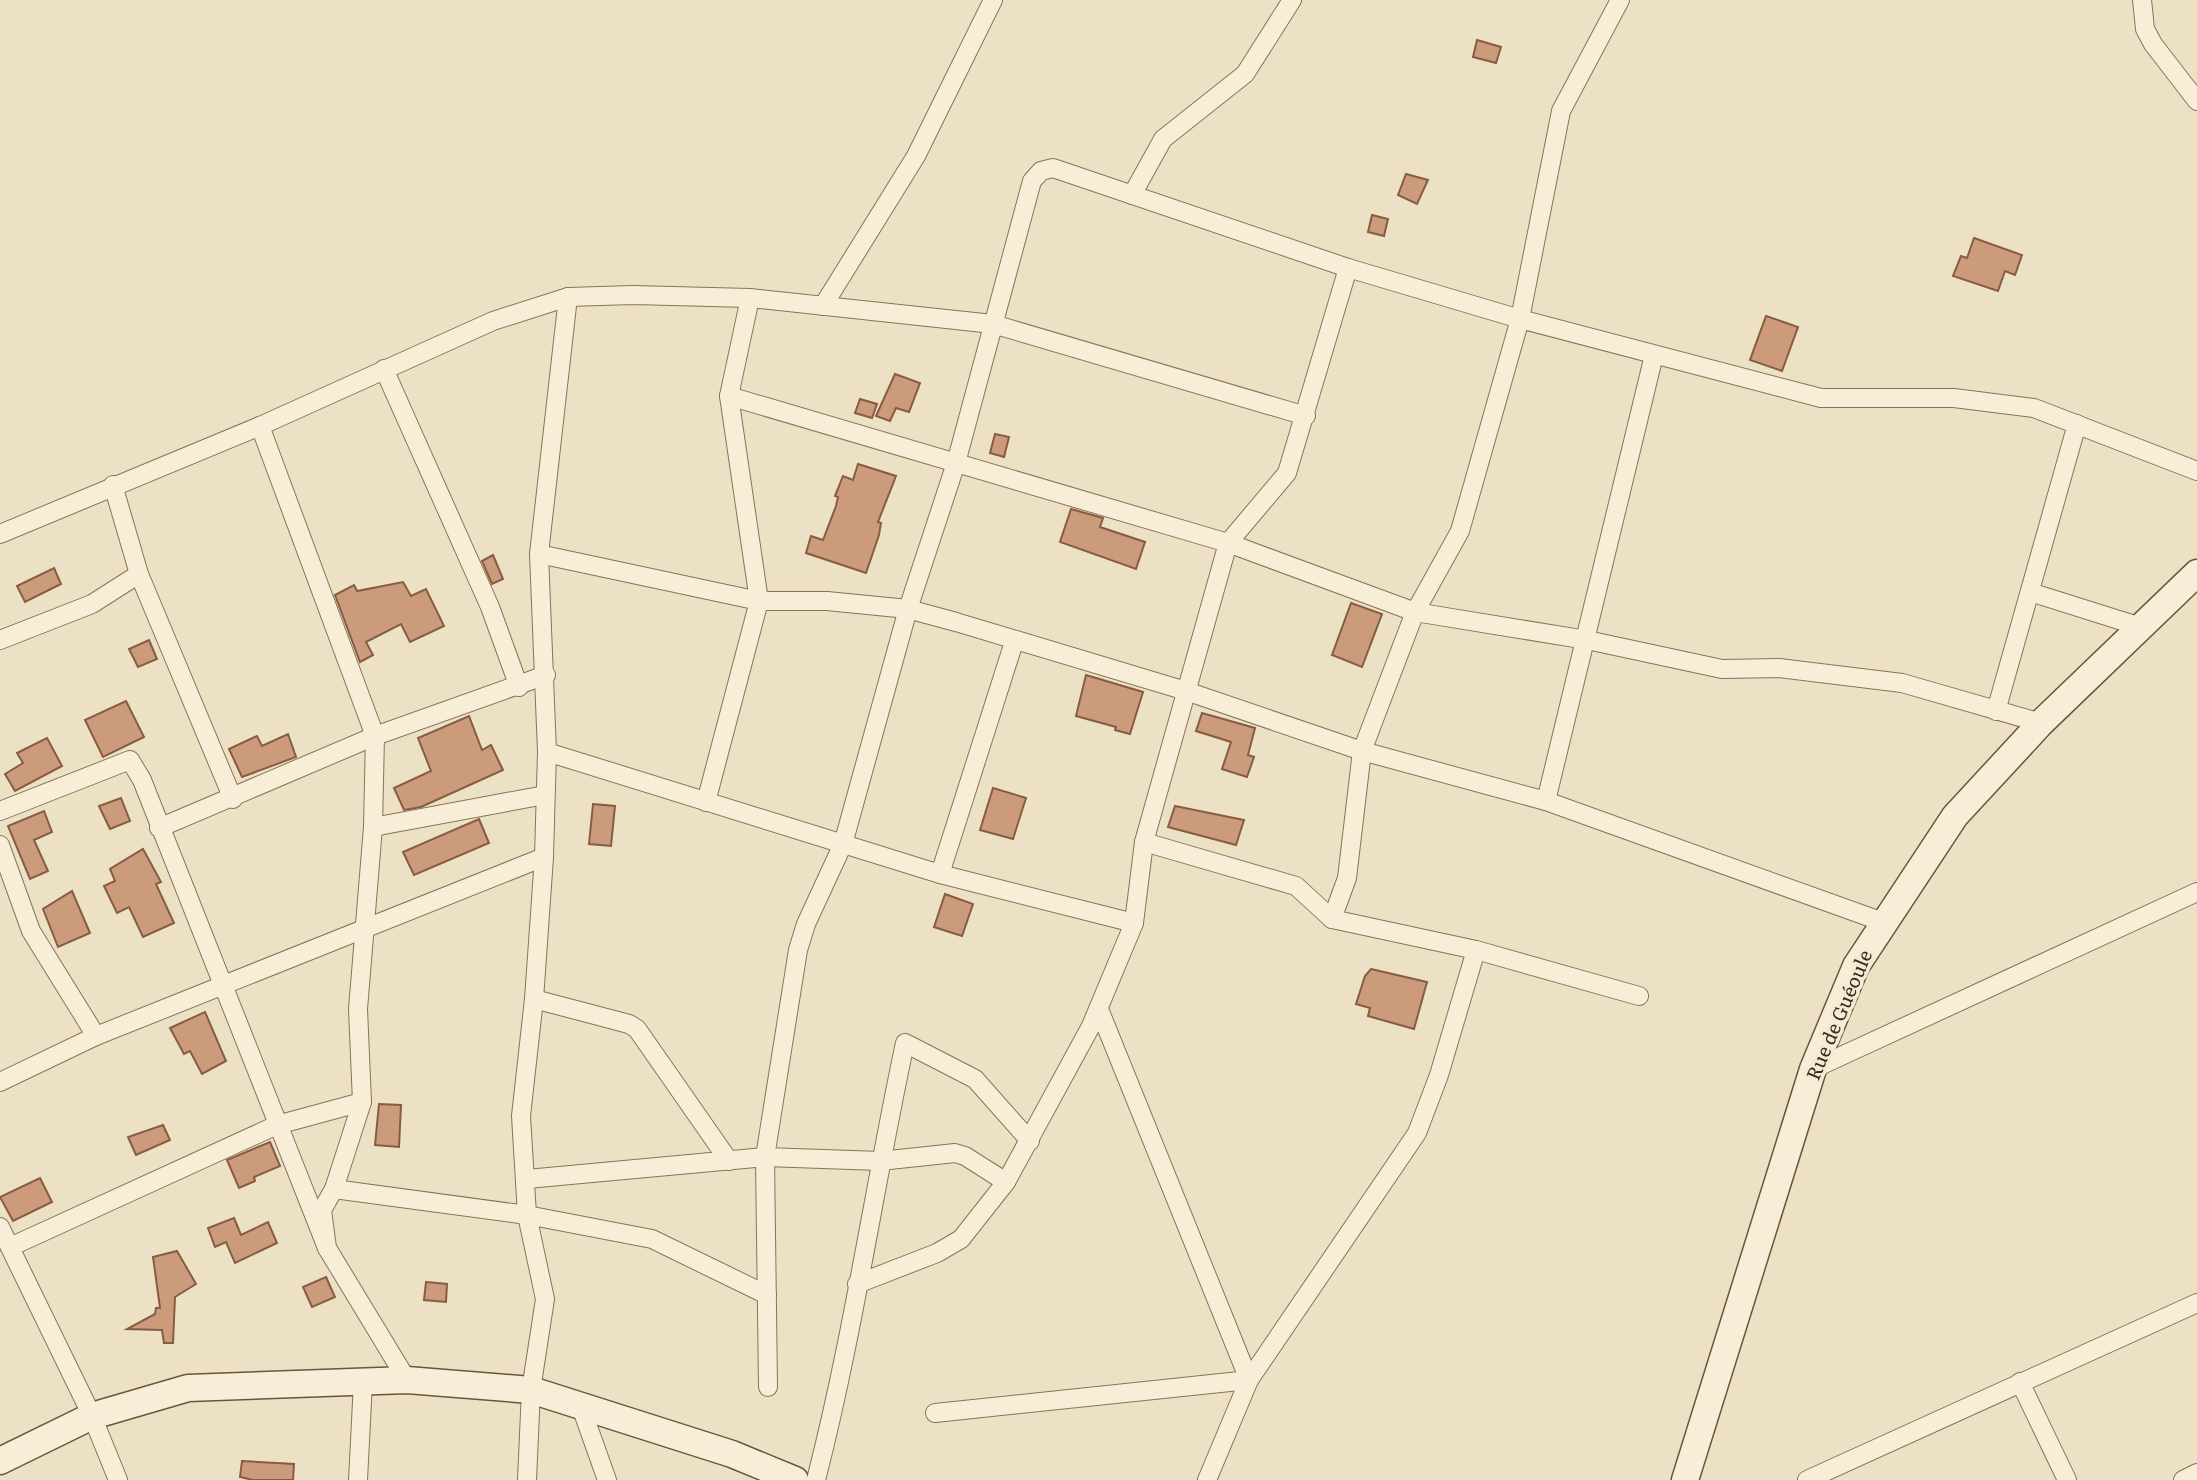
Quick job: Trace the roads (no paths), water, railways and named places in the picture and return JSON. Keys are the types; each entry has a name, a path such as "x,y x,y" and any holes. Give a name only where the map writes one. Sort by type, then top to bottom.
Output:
{"main road":[{"name":"Rue de Guéoule","path":"1685,1480 1813,1069 1856,966 1955,816 2041,723 2138,626 2197,573"},
{"path":"0,1461 92,1416 188,1388 407,1380 531,1390 732,1454 795,1480"}],"street":[{"path":"823,306 916,156 993,0"},
{"path":"1132,195 1163,139 1245,74 1292,0"},
{"path":"1332,919 1348,878 1362,751 1415,612 1460,531 1520,319 1561,111 1620,0"},
{"path":"2143,0 2146,29 2153,44 2197,101"},
{"path":"768,1387 765,1157 798,950 806,923 843,845 908,609 956,463 1032,181 1041,172 1053,168 1348,268 1654,355 1821,398 1954,398 2034,408 2197,471"},
{"path":"857,1284 937,1253 961,1239 1006,1182 1099,1009 1134,923 1144,842 1228,543 1287,473 1348,268"},
{"path":"0,534 260,426 493,321 568,298 633,295 750,298 993,324 1306,416"},
{"path":"527,1480 531,1390 545,1299 527,1215 521,1098 534,999 544,857 546,675 539,555 568,298"},
{"path":"706,802 759,601 729,396 750,298"},
{"path":"1546,801 1654,355"},
{"path":"384,369 490,607 519,687"},
{"path":"729,396 1228,543 1415,612 1587,640 1722,669 1779,668 1902,683 2041,723"},
{"path":"1996,711 2077,424"},
{"path":"260,426 375,736 373,827 358,1009 362,1102 334,1189 322,1210 327,1248"},
{"path":"113,485 139,574 233,799"},
{"path":"539,555 759,601 827,601 908,609 1186,691 1362,751 1546,801 1883,922"},
{"path":"0,640 92,604 139,574"},
{"path":"2030,592 2138,626"},
{"path":"940,874 1014,642"},
{"path":"159,828 233,799 375,736 519,687 546,675"},
{"path":"547,752 940,874 1134,923"},
{"path":"0,811 130,760 142,780 327,1248 407,1380"},
{"path":"373,827 545,795"},
{"path":"1144,842 1296,886 1332,919 1476,950 1639,996"},
{"path":"0,845 31,931 96,1036"},
{"path":"0,1082 96,1036 544,857"},
{"path":"1813,1069 2197,892"},
{"path":"1207,1480 1249,1380 1418,1133 1439,1075 1476,950"},
{"path":"534,999 629,1024 637,1029 729,1161"},
{"path":"1099,1009 1249,1380"},
{"path":"816,1480 838,1393 880,1161 905,1043 975,1079 1030,1140"},
{"path":"10,1247 277,1125 362,1102"},
{"path":"527,1179 765,1157 880,1161 955,1153 965,1156 1006,1182"},
{"path":"334,1189 527,1215 652,1239 767,1295"},
{"path":"0,1227 92,1416 118,1480"},
{"path":"1807,1480 2197,1303"},
{"path":"935,1413 1249,1380"},
{"path":"358,1480 363,1382"},
{"path":"2020,1382 2067,1480"},
{"path":"581,1407 607,1480"},
{"path":"2183,1480 2197,1473"}]}
